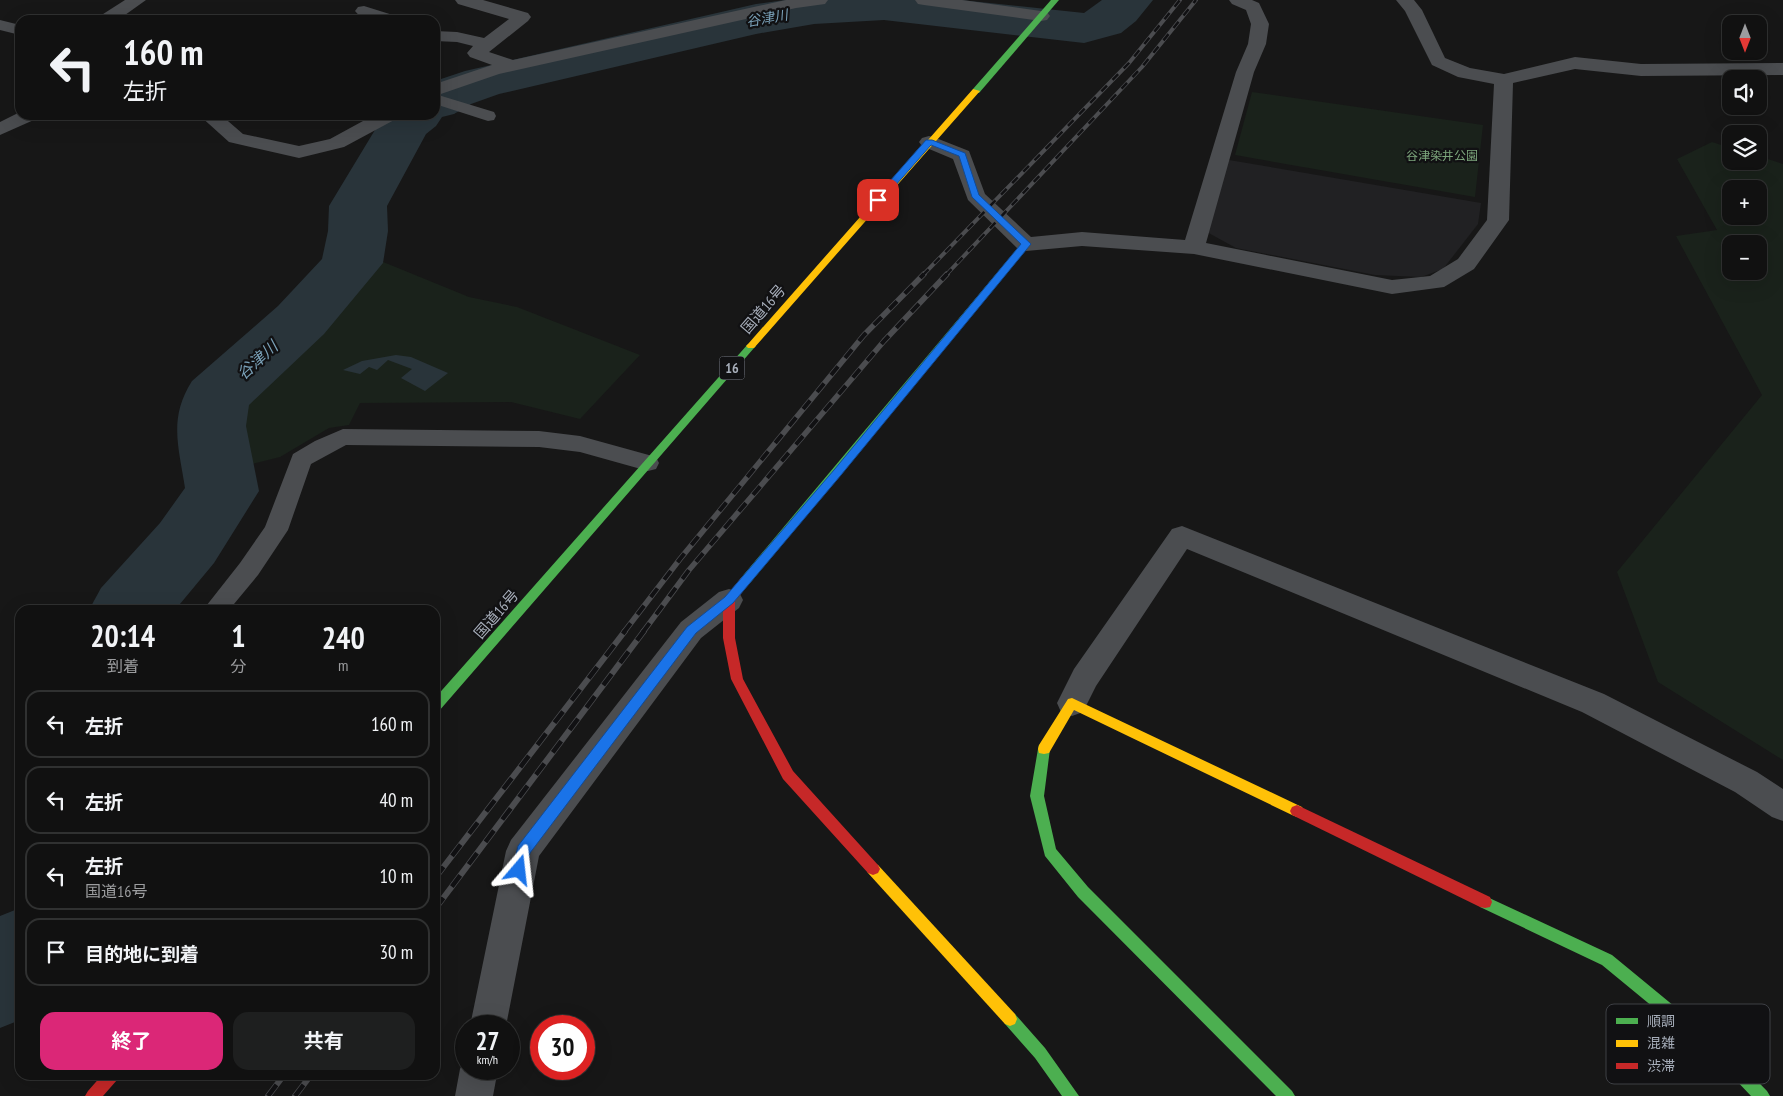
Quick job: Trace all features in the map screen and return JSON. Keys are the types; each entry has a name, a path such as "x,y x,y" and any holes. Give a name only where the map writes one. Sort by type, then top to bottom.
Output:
{"main road":[{"name":"国道16号","path":"440,701 1055,0"},
{"path":"1026,244 838,473 729,600 729,638 737,679 788,775 1040,1053 1071,1096"},
{"path":"1287,1096 1083,892 1050,852 1037,796 1044,748 1072,704 1607,960 1660,1004"},
{"path":"93,1096 107,1080"},
{"path":"1750,1084 1762,1096"}],"street":[{"path":"114,15 137,0"},
{"path":"464,0 522,17 476,53 512,66"},
{"path":"440,88 512,66 793,1 819,0"},
{"path":"924,0 1036,21"},
{"path":"1194,247 1245,72 1257,44 1260,24 1254,7 1238,0"},
{"path":"1405,0 1413,10 1438,61 1465,72 1504,80 1575,63 1641,70 1783,70"},
{"path":"364,11 376,15"},
{"path":"0,25 15,29"},
{"path":"440,36 457,37 486,44"},
{"path":"929,142 962,155 975,196 1026,244 1082,239 1194,247 1392,287 1436,282 1466,264 1498,220 1504,80"},
{"path":"0,129 19,120"},
{"path":"215,120 236,138 299,152 337,143 380,120"},
{"path":"1072,704 1085,678 1182,536 1593,703 1746,782 1783,807"},
{"path":"490,1015 523,851 692,630 729,600"},
{"path":"474,1096 477,1080"}],"lane":[{"path":"440,101 488,116"},
{"path":"219,605 249,569 276,530 301,460 323,446 343,437 539,439 580,444 648,463"}],"shaded area":[{"path":"1229,160 1481,203 1478,224 1443,269 1421,277 1375,275 1236,248 1205,231"},
{"path":"396,355 411,357 448,373 425,391 401,378 412,369 388,360 377,370 369,367 360,374 343,370 362,361"}],"green space":[{"name":"谷津染井公園","path":"1252,92 1483,125 1475,197 1235,155"},
{"path":"1712,142 1722,145 1722,170 1767,170 1767,159 1783,164 1783,760 1658,682 1617,572 1762,395 1676,236 1717,230 1677,159"},
{"path":"371,257 469,297 517,307 640,355 580,419 511,402 360,403 349,425 329,428 280,457 240,467 235,454 228,397 314,319"}],"waterway":[{"name":"谷津川","path":"440,100 452,93 483,82 756,19 814,10 884,6 1084,28 1104,22 1129,0"},
{"name":"谷津川","path":"133,605 187,543 222,491 211,426 216,397 301,320 352,263 358,231 358,206 404,125 410,120"},
{"name":"谷津川","path":"0,980 15,960"}],"railway":[{"path":"923,275 1129,63 1180,0"},
{"path":"946,275 1142,67 1196,0"},
{"path":"624,632 680,559 864,335 924,274"},
{"path":"643,632 689,570 884,341 947,274"},
{"path":"440,872 625,631"},
{"path":"440,902 644,631"},
{"path":"268,1096 280,1080"},
{"path":"295,1096 307,1080"}],"traffic: fast":[{"path":"976,91 1055,0"},
{"path":"745,581 1026,244"},
{"path":"440,701 751,346"},
{"path":"1044,749 1037,796 1050,852 1083,892 1287,1096"},
{"path":"1485,902 1607,960 1660,1004"},
{"path":"1010,1019 1040,1053 1071,1096"},
{"path":"1750,1084 1762,1096"}],"traffic: slow":[{"path":"751,346 976,91"},
{"path":"1044,749 1072,703 1297,811"},
{"path":"873,869 1010,1019"}],"traffic: jam":[{"path":"745,581 729,600 729,638 737,679 788,775 873,869"},
{"path":"1297,811 1485,902"},
{"path":"93,1096 107,1080"}],"route":[{"path":"519,870 523,851 692,630 729,600 838,473 1026,244 975,196 962,155 929,142 878,200"}]}
